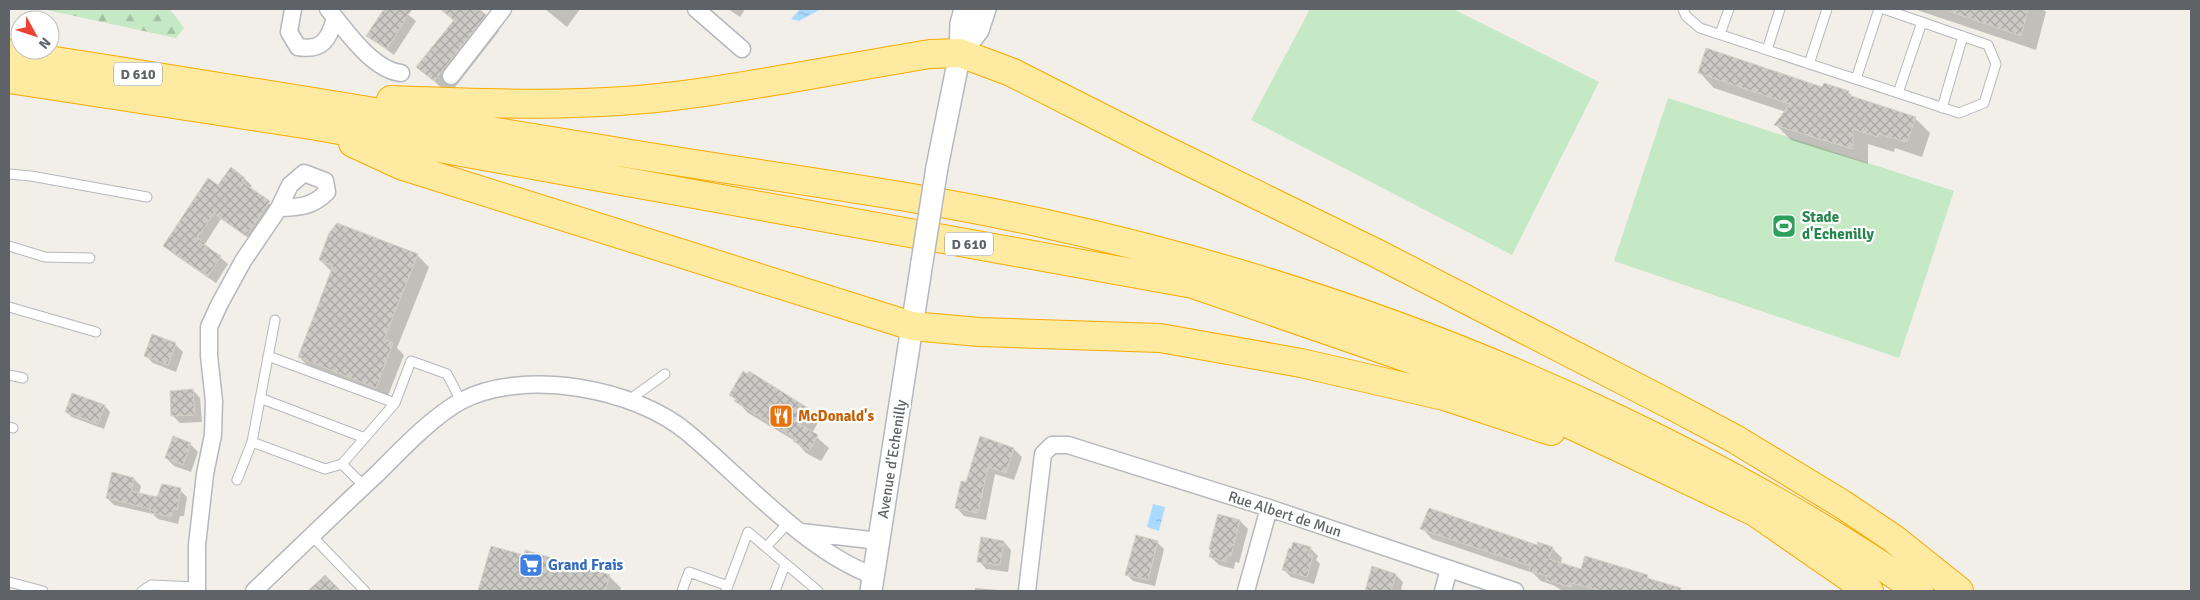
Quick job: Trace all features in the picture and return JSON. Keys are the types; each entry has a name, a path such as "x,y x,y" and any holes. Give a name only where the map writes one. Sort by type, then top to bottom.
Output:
{"highway":[{"path":"267,95 475,104 582,103 690,94 930,54 960,53 1011,72 1378,254 1735,439 1872,524 1959,591"},
{"name":"D 610","path":"9,54 962,206 1132,243 1209,263 1308,294 1411,330 1509,369 1595,408 1673,446 1752,488 1825,531 1919,591"},
{"name":"D 610","path":"9,79 317,126 1192,284 1489,386 1755,512 1869,591"},
{"path":"317,126 403,166 912,326 979,332 1160,338 1301,363 1444,396 1662,468"}],"street":[{"path":"293,9 289,32 298,47 311,49 321,44 331,34 332,13"},
{"path":"451,76 503,9"},
{"path":"696,9 742,49"},
{"name":"Avenue d'Echenilly","path":"873,584 937,167 960,53 961,24 965,9"},
{"path":"960,53 978,30 984,9"},
{"path":"332,13 374,60 391,72 401,73"},
{"path":"197,589 197,545 205,474 213,435 214,401 209,356 209,327 218,305 243,261 279,208"},
{"path":"254,591 430,424 461,401 486,391 536,384 598,391 629,400 658,413 686,431 795,527 873,584"},
{"name":"Rue Albert de Mun","path":"1027,591 1043,454 1052,446 1068,445 1269,508 1515,591"},
{"path":"1246,591 1269,508"},
{"path":"795,527 879,542"},
{"path":"1443,591 1449,569"}],"lane":[{"path":"1683,9 1686,16 1700,28 1942,108 1959,113 1984,103 1996,64 1988,45 1884,9"},
{"path":"1720,34 1729,9"},
{"path":"1767,50 1780,9"},
{"path":"1809,64 1828,9"},
{"path":"1856,79 1879,9"},
{"path":"1898,93 1922,22"},
{"path":"1942,108 1963,36"},
{"path":"9,174 31,176 146,197"},
{"path":"9,246 46,256 90,258"},
{"path":"9,308 96,332"},
{"path":"237,480 252,442 275,320"},
{"path":"268,356 395,403"},
{"path":"252,442 325,468 342,464 395,403 411,361 447,374 461,401"},
{"path":"629,400 665,374"},
{"path":"9,375 23,378"},
{"path":"260,398 365,438"},
{"path":"342,464 364,486"},
{"path":"766,547 795,527"},
{"path":"682,591 689,572 727,589 748,532 818,591"},
{"path":"312,536 366,591"},
{"path":"775,591 786,565"},
{"path":"9,582 43,591"},
{"path":"142,591 150,585 197,589"}],"green space":[{"path":"42,9 168,9 184,28 176,38 60,13 60,10"},
{"path":"1310,9 1453,9 1599,82 1512,255 1251,120"},
{"name":"Stade d'Echenilly","path":"1668,98 1954,191 1899,358 1614,261"}],"water":[{"path":"800,9 821,9 799,21 791,19"},
{"path":"1153,504 1165,507 1159,531 1147,527"}],"building":[{"path":"384,9 412,9 387,49 366,36"},
{"path":"440,9 478,9 486,15 434,81 416,67 454,20"},
{"path":"1949,9 2028,9 2021,36 1949,11"},
{"path":"1706,48 1822,87 1824,83 1849,91 1848,95 1916,117 1907,142 1879,134 1878,137 1853,129 1853,149 1774,125 1790,104 1698,73"},
{"path":"231,167 245,178 242,182 270,201 246,236 214,213 197,238 221,256 208,276 163,246 208,178 218,185"},
{"path":"337,223 418,254 384,339 393,343 376,388 298,357 333,266 319,260 329,233"},
{"path":"152,334 176,343 168,365 144,356"},
{"name":"McDonald's","path":"743,371 747,374 749,371 808,408 799,424 818,435 809,451 793,441 795,438 734,401 736,399 729,395"},
{"path":"193,389 195,415 171,416 170,391"},
{"path":"72,393 105,405 98,424 65,412"},
{"path":"173,436 191,443 183,465 165,458"},
{"path":"980,436 1014,448 1006,473 988,467 978,513 955,508 961,481 966,482"},
{"path":"112,472 134,478 131,491 157,497 162,484 181,488 177,510 173,509 171,517 150,513 151,509 106,498"},
{"path":"1429,508 1537,545 1538,542 1553,547 1549,559 1581,569 1585,556 1648,575 1647,578 1681,588 1680,591 1602,591 1572,583 1571,587 1546,580 1547,576 1529,571 1530,566 1420,529"},
{"path":"1218,514 1240,520 1231,556 1227,555 1226,562 1209,557 1211,550 1209,549"},
{"path":"1136,535 1158,541 1148,580 1125,575"},
{"path":"981,537 1004,541 1000,565 977,562"},
{"path":"1293,542 1311,547 1308,554 1313,555 1307,577 1282,570 1289,548 1291,549"},
{"name":"Grand Frais","path":"491,546 524,555 525,550 610,575 605,591 478,591"},
{"path":"1372,566 1396,574 1391,591 1365,591"},
{"path":"325,575 341,591 308,591"}],"place":[{"name":"Stade d'Echenilly","path":"1784,226"},
{"name":"McDonald's","path":"781,416"},
{"name":"Grand Frais","path":"531,565"}]}
